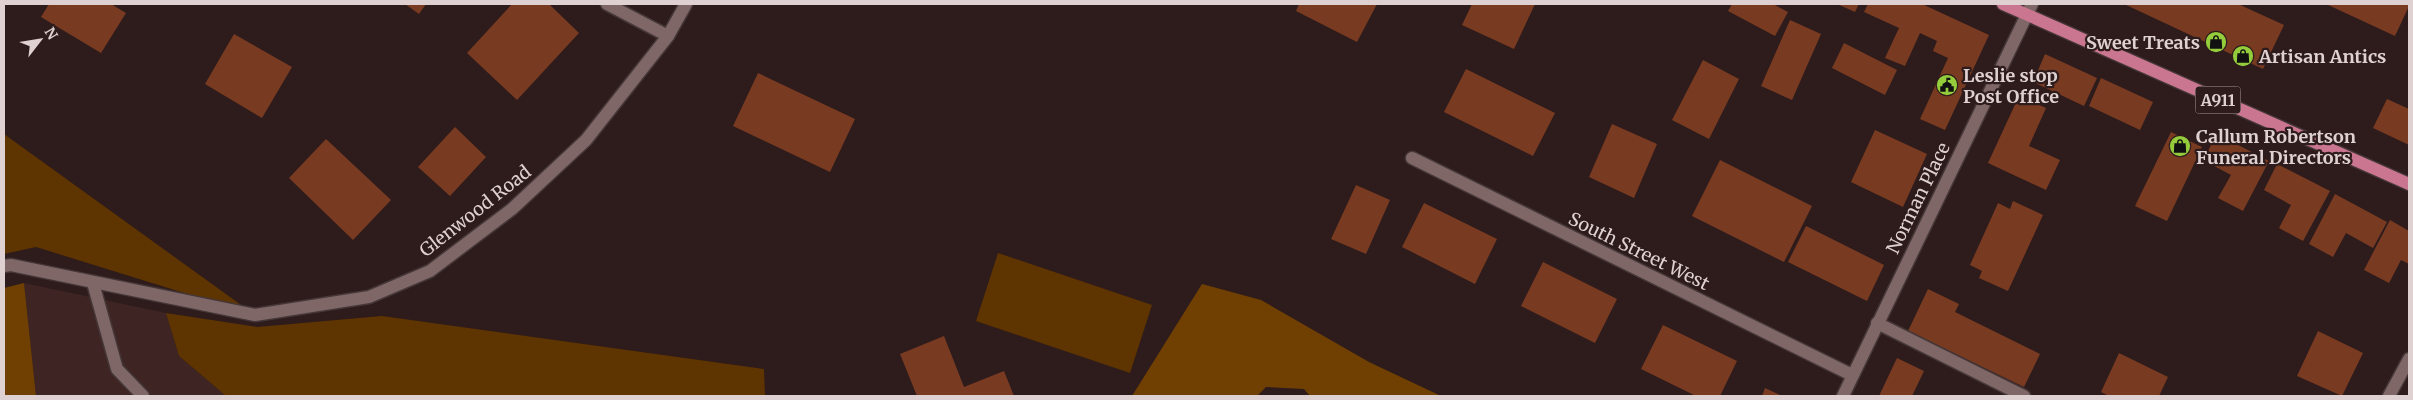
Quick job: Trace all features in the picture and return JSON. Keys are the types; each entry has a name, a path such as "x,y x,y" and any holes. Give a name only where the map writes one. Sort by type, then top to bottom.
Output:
{"main road":[{"name":"A911","path":"2003,4 2026,16 2409,184"}],"street":[{"path":"607,4 668,36"},
{"name":"Glenwood Road","path":"4,266 255,315 369,297 430,271 512,209 586,140 668,36 686,4"},
{"name":"Norman Place","path":"1843,396 2032,4"},
{"name":"South Street West","path":"1412,158 1852,375"},
{"path":"93,283 117,369 143,396"},
{"path":"1877,323 2024,396"},
{"path":"2389,396 2409,359"}],"shaded area":[{"path":"4,134 255,315 36,247 4,254"},
{"path":"998,253 1152,305 1130,373 976,321"},
{"path":"24,283 166,313 179,356 226,396 36,396"},
{"path":"24,283 36,396 4,396 4,288"},
{"path":"1202,284 1261,300 1369,362 1441,396 1310,396 1304,389 1266,387 1257,396 1132,396"},
{"path":"166,313 257,327 382,316 764,369 765,396 226,396 179,356"}],"building":[{"path":"49,4 111,4 126,13 101,53 41,17"},
{"path":"405,4 426,4 419,14"},
{"path":"512,4 549,4 579,33 517,100 467,53"},
{"path":"1299,4 1377,4 1357,42 1296,11"},
{"path":"1472,4 1535,4 1514,49 1462,25"},
{"path":"1732,4 1773,4 1788,12 1775,36 1728,11"},
{"path":"1837,4 1859,4 1855,12"},
{"path":"1868,4 1922,4 1989,35 1945,130 1920,119 1948,58 1933,51 1937,41 1920,33 1905,66 1885,58 1899,28 1864,12"},
{"path":"2124,4 2238,4 2284,25 2263,69"},
{"path":"2326,4 2409,4 2409,6 2395,36"},
{"path":"1790,20 1821,34 1792,100 1761,86"},
{"path":"234,34 292,67 262,118 205,84"},
{"path":"1844,43 1897,70 1885,95 1832,68"},
{"path":"2045,54 2097,78 2084,106 2033,82"},
{"path":"1703,60 1739,79 1709,139 1672,120"},
{"path":"1466,69 1555,113 1533,156 1444,112"},
{"path":"758,73 855,119 830,172 733,126"},
{"path":"2101,78 2153,102 2140,130 2089,106"},
{"path":"2019,96 2046,108 2029,146 2060,160 2046,190 1988,163"},
{"path":"2387,99 2409,109 2409,145 2373,128"},
{"path":"1612,124 1657,144 1634,198 1589,177"},
{"path":"455,127 486,157 450,196 418,167"},
{"path":"1875,130 1927,154 1903,207 1851,182"},
{"path":"2171,132 2202,147 2167,221 2135,206"},
{"path":"2217,134 2269,161 2243,211 2218,198 2231,175 2203,160"},
{"path":"326,139 391,200 353,240 289,178"},
{"path":"1720,160 1812,206 1784,262 1692,216"},
{"path":"2277,164 2330,191 2303,241 2279,228 2291,205 2264,190"},
{"path":"1356,185 1390,200 1366,254 1331,239"},
{"path":"2335,194 2387,222 2373,248 2346,233 2333,257 2309,244"},
{"path":"2013,201 2043,215 2008,291 1979,278 1982,271 1970,265 1998,203 2010,209"},
{"path":"1424,203 1497,239 1475,284 1402,247"},
{"path":"2390,220 2409,231 2409,264 2401,260 2389,283 2364,270"},
{"path":"1806,226 1884,265 1867,301 1788,262"},
{"path":"1543,262 1617,299 1595,343 1521,306"},
{"path":"1928,289 1959,304 1955,312 2040,354 2024,387 1908,331"},
{"path":"1663,325 1737,361 1720,396 1696,396 1641,369"},
{"path":"2318,331 2363,353 2342,396 2297,376"},
{"path":"944,336 964,387 1004,371 1014,396 917,396 900,354"},
{"path":"2119,353 2168,377 2159,396 2109,396 2101,392"},
{"path":"1897,358 1924,371 1912,396 1879,396"},
{"path":"1765,388 1782,396 1762,396"}],"place":[{"name":"Sweet Treats","path":"2216,42"},
{"name":"Artisan Antics","path":"2243,56"},
{"name":"Leslie stop Post Office","path":"1947,85"},
{"name":"Callum Robertson Funeral Directors","path":"2180,146"}]}
